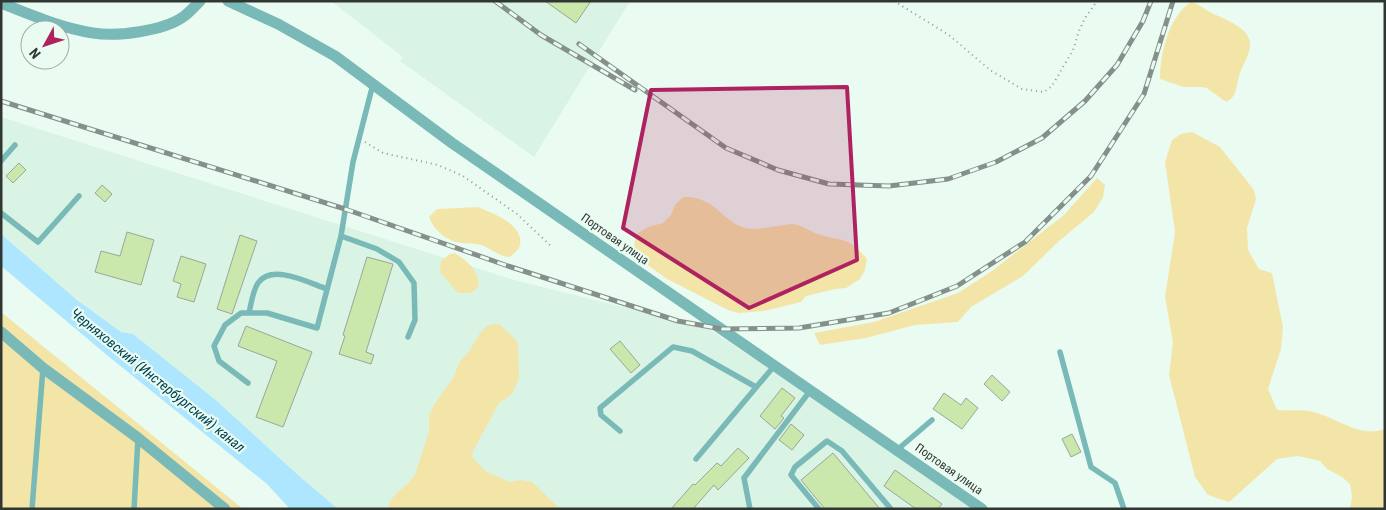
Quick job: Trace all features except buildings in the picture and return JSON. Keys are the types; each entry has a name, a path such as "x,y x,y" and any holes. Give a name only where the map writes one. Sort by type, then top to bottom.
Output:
{"street":[{"path":"1,3 39,19 94,33 141,32 162,27 183,18 200,1"},
{"name":"Портовая улица","path":"228,1 278,24 335,56 460,148 982,509"},
{"path":"1,332 42,368 138,438 225,509"}],"lane":[{"path":"248,383 220,361 214,346 225,325 240,313 267,312 316,328 341,236 348,190 372,84"},
{"path":"1,161 15,145"},
{"path":"1,213 38,242 79,196"},
{"path":"341,236 377,249 399,262 414,283 415,320 408,337"},
{"path":"249,313 258,283 268,274 279,273 327,289"},
{"path":"620,431 601,414 600,408 673,347 692,351 756,388"},
{"path":"1060,352 1091,467 1115,483 1124,509"},
{"path":"696,460 775,365"},
{"path":"32,509 42,368"},
{"path":"750,509 744,478 810,391"},
{"path":"897,450 932,420"},
{"path":"134,509 138,438"},
{"path":"818,509 791,475 795,467 827,441 842,451 892,509"}],"path":[{"path":"894,1 948,35 990,70 1022,88 1044,92 1052,86 1073,50 1082,25 1097,1"},
{"path":"359,138 383,153 438,165 463,176 517,214 552,247"}],"highlighted area":[{"path":"847,87 857,260 749,308 623,228 651,90"}],"shaded area":[{"path":"331,1 630,1 534,157 400,61 403,57"},
{"path":"1191,2 1233,23 1245,32 1248,37 1250,43 1249,51 1239,76 1236,91 1230,100 1226,102 1207,88 1184,87 1160,79 1160,69 1167,36 1177,16"},
{"path":"1,117 514,280 708,328 977,509 338,509 217,401 133,334 121,332 77,300 1,234"},
{"path":"1192,132 1220,147 1254,190 1256,199 1247,228 1248,250 1259,269 1272,273 1283,327 1281,349 1268,389 1277,410 1313,412 1366,431 1385,429 1385,509 1350,509 1352,496 1350,484 1327,469 1320,461 1298,456 1277,459 1229,502 1208,495 1195,477 1169,375 1173,342 1165,297 1175,232 1165,162 1172,140 1181,134"},
{"path":"1097,178 1105,185 1103,197 1094,212 1058,242 1023,276 971,307 958,322 915,325 866,338 820,345 814,333 874,322 958,293 992,271 1064,215"},
{"path":"683,197 703,200 737,225 745,228 792,224 850,243 867,259 865,270 860,279 846,288 806,296 801,302 764,311 739,313 728,310 667,279 649,266 634,249 635,238 638,233 648,227 663,223"},
{"path":"478,207 506,220 517,231 520,245 510,257 502,256 485,246 451,240 438,231 429,217 437,209"},
{"path":"455,253 468,263 477,275 479,286 471,293 458,293 440,272 441,261 450,254"},
{"path":"1,312 243,509 1,509"},
{"path":"499,324 517,341 519,378 512,394 499,403 472,453 473,458 485,471 510,482 521,480 532,482 560,509 388,509 392,498 415,475 429,431 429,415 434,405 453,378 460,361 468,353 480,333 487,326"}],"water":[{"name":"Черняховский (Инстербургский) канал","path":"1,234 77,300 121,332 133,334 217,401 338,509 290,509 267,484 108,356 1,266"}],"railway":[{"path":"495,1 541,35 635,90"},
{"path":"579,44 726,148 778,170 829,184 889,186 948,179 996,162 1042,138 1085,101 1117,65 1143,21 1151,1"},
{"path":"1,101 345,209 508,266 678,321 722,329 799,328 889,313 957,286 1025,242 1091,176 1144,94 1173,1"}]}
